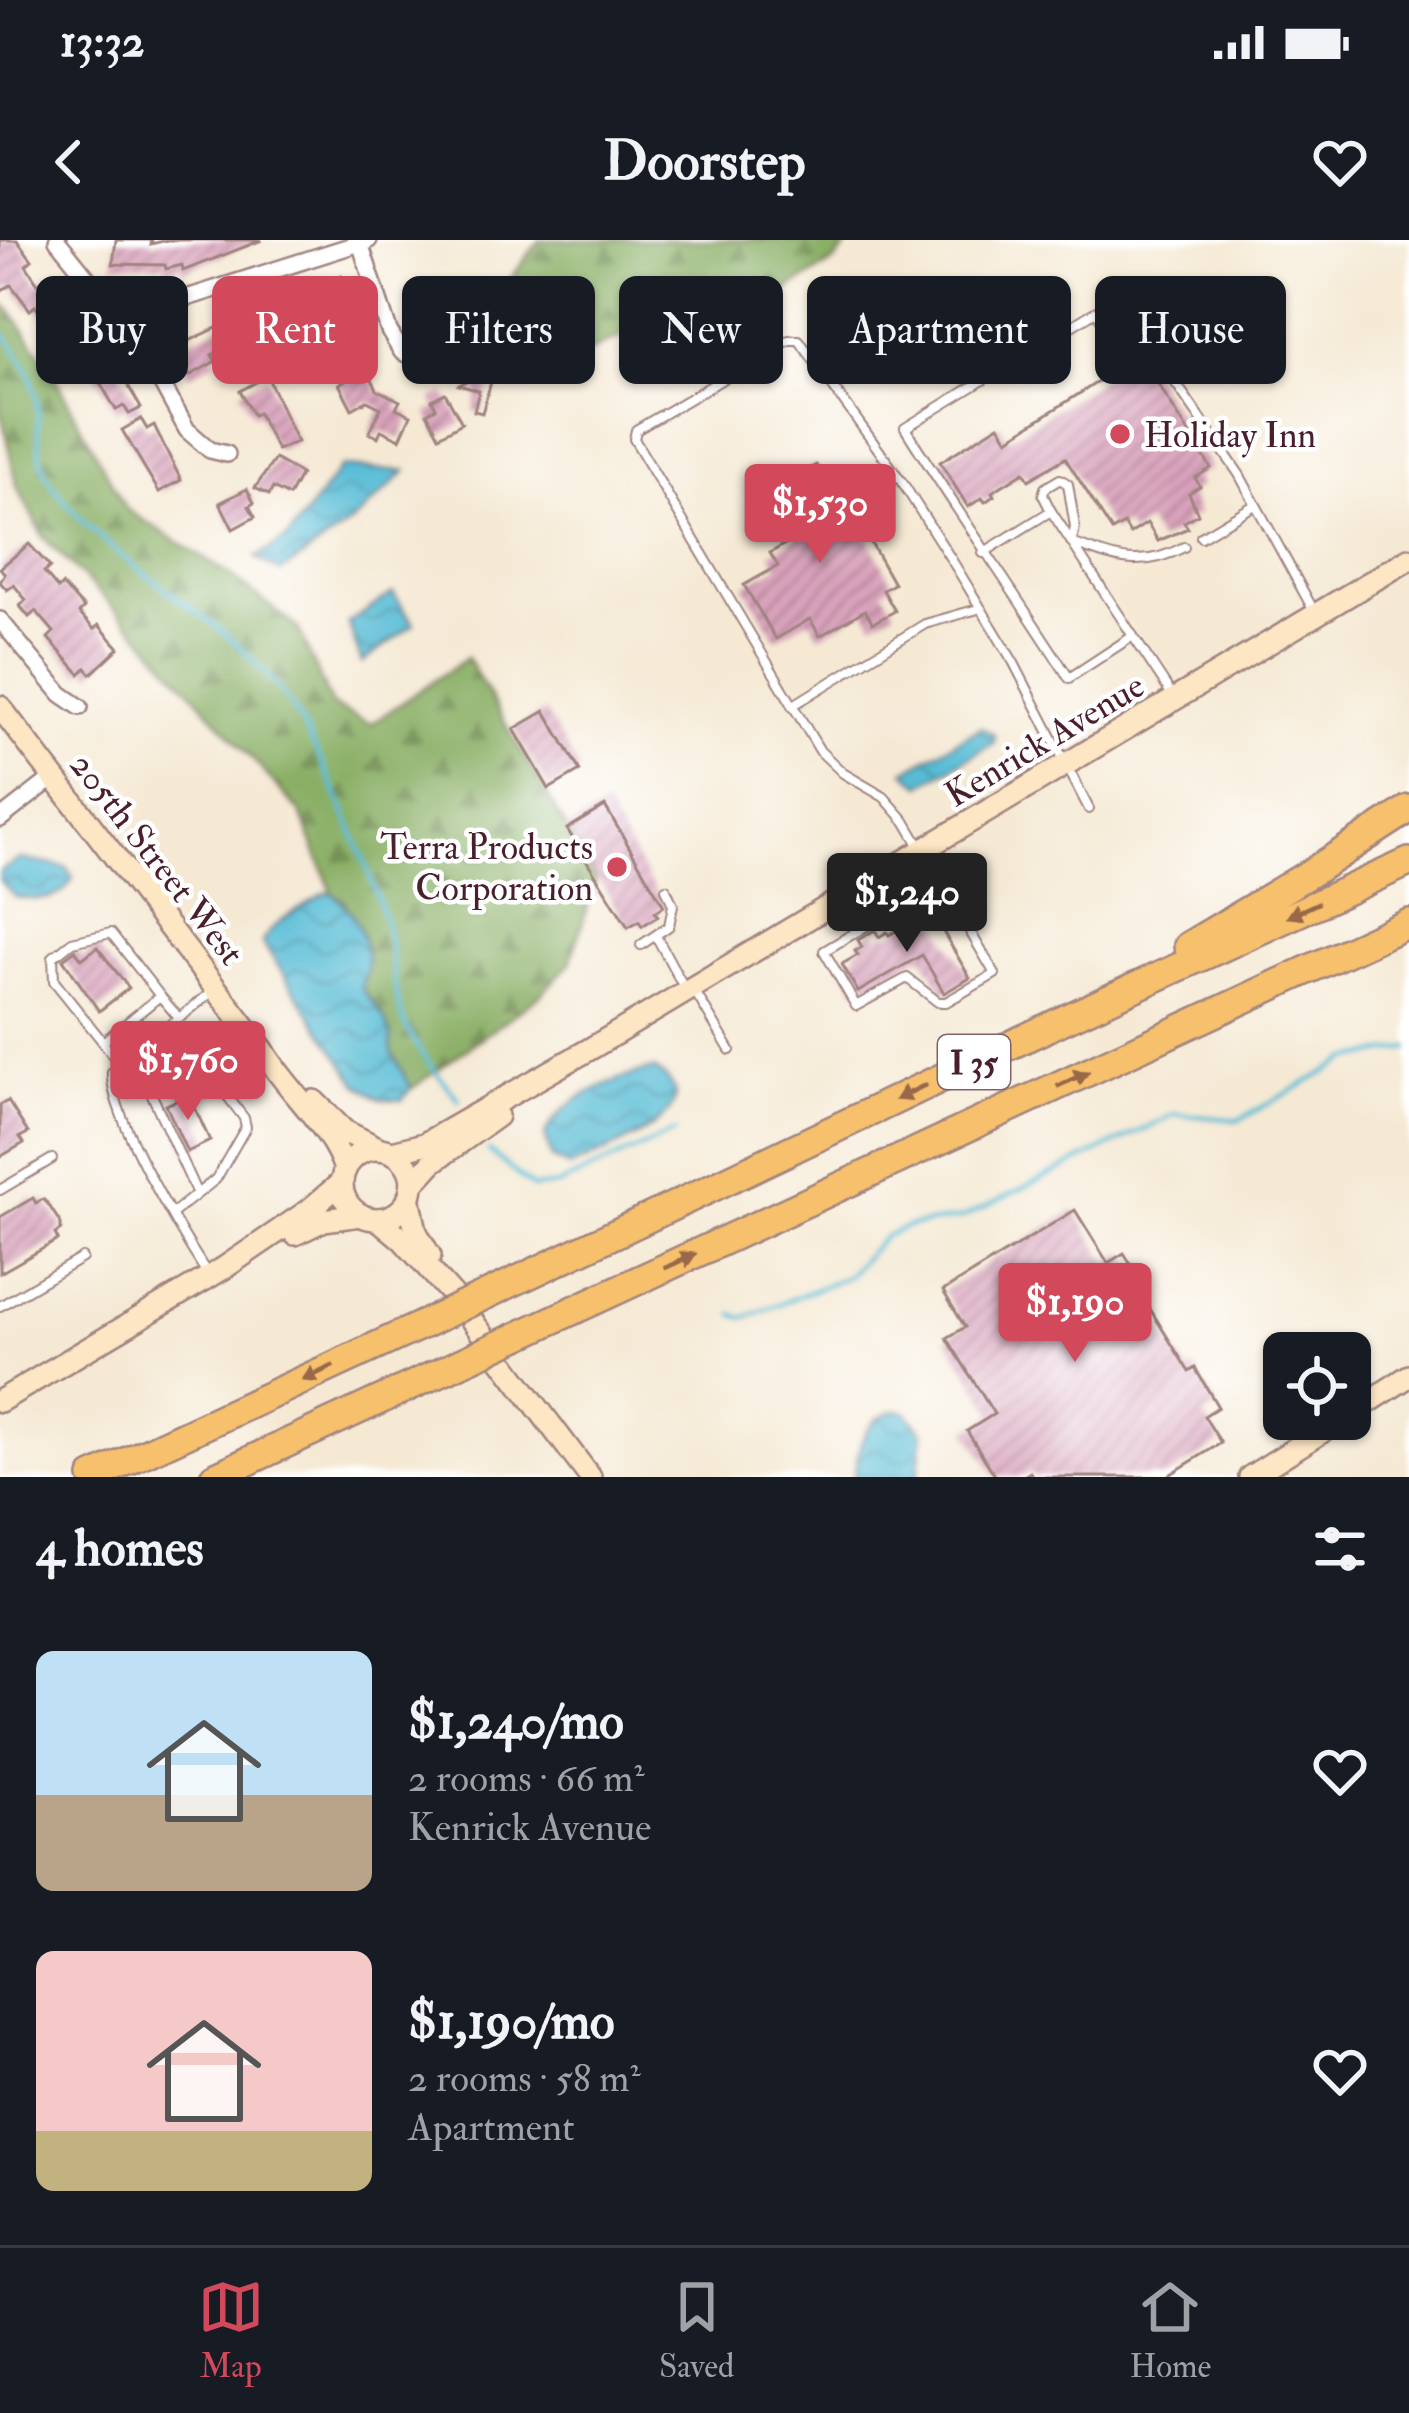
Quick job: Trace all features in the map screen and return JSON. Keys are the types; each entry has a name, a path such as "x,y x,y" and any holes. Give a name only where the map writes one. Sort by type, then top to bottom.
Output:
{"highway":[{"path":"1061,1021 1409,809"},
{"name":"I 35","path":"93,1477 1409,862"},
{"name":"I 35","path":"214,1477 1409,923"}],"street":[{"path":"57,240 86,276"},
{"path":"188,300 364,241 389,332 402,352"},
{"path":"162,384 188,430 210,450 226,454"},
{"name":"Kenrick Avenue","path":"386,1151 424,1144 590,1049 1409,559"},
{"path":"0,620 61,694 80,707"},
{"name":"205th Street West","path":"0,707 336,1148 344,1176"},
{"path":"0,819 54,777"},
{"name":"205th Street West","path":"263,1049 344,1131 386,1151"},
{"name":"Kenrick Avenue","path":"410,1191 434,1162 590,1049"},
{"path":"0,1400 216,1272 308,1211 362,1152 386,1151 407,1166 416,1232 455,1298"},
{"path":"344,1176 350,1206 403,1240 455,1298 590,1477"},
{"path":"216,1272 324,1220 397,1212 410,1191"},
{"path":"1371,1401 1408,1379"},
{"path":"1250,1477 1309,1440"}],"lane":[{"path":"1133,636 1069,678 905,428 1096,311 1118,346 1141,333 1239,474 1316,615"},
{"path":"940,882 824,951 856,1006 907,978 938,1002 946,1002 995,974 905,820 884,797 843,773 820,751 634,439 636,430 789,340 799,340 902,482 1014,663 1089,809"},
{"path":"1072,542 1072,499 1068,484 1060,479 1045,488 1043,495 1051,511 1175,699"},
{"path":"1201,537 1253,506"},
{"path":"983,553 1051,511"},
{"path":"1072,542 1145,562 1184,547"},
{"path":"792,706 939,617 978,609"},
{"path":"640,945 669,926 673,905 666,889"},
{"path":"120,1065 54,981 53,957 72,942 112,933 180,1018"},
{"path":"655,935 730,1050"},
{"path":"216,988 112,1072 111,1088 172,1214 216,1272"},
{"path":"103,1042 160,996"},
{"path":"147,1084 177,1060 197,1056 246,1127 216,1179 172,1214"},
{"path":"130,1057 197,1194"},
{"path":"0,1190 52,1160"},
{"path":"0,1306 82,1258"}],"green space":[{"path":"540,240 851,240 835,261 783,292 783,276 619,276 619,337 595,349 595,276 513,276"},
{"path":"0,302 36,348 36,384 58,384 126,509 230,575 298,628 332,706 371,724 467,658 596,879 570,963 539,996 411,1089 391,1050 384,1018 361,987 345,902 332,893 301,813 137,631 43,537 17,486 0,408"}],"water":[{"path":"341,467 406,471 354,521 281,572 256,558 288,538"},
{"path":"393,593 414,624 362,663 348,623"},
{"path":"981,727 994,735 994,743 921,785 905,771"},
{"path":"20,859 66,867 73,878 56,896 15,897 0,881 0,871"},
{"path":"325,893 342,902 362,936 367,962 361,987 384,1018 391,1050 411,1089 402,1100 380,1099 357,1083 262,942 281,921"},
{"path":"654,1069 671,1085 674,1100 666,1115 628,1141 570,1167 552,1159 545,1135 564,1110 607,1084"},
{"path":"898,1410 906,1412 923,1432 918,1477 854,1477 870,1426"}],"building":[{"path":"0,240 17,240 32,260 26,265 36,281 36,307 30,310 11,285 0,291"},
{"path":"116,240 152,240 151,244 262,240 183,271 182,265 166,269 165,265 113,264"},
{"path":"212,330 212,363 189,376 188,374 188,342"},
{"path":"101,384 127,384 141,408 129,414 124,406 116,410"},
{"path":"253,384 271,384 297,442 277,450 240,391"},
{"path":"339,384 374,384 400,401 396,408 411,415 400,439 381,430 378,437 369,433 381,408 367,401 352,409"},
{"path":"490,384 482,413 474,411 479,391 459,385"},
{"name":"Holiday Inn","path":"1095,384 1158,384 1211,468 1195,478 1200,486 1189,493 1198,514 1184,522 1188,528 1158,541 1147,523 1130,534 1124,524 1112,531 1065,458 1029,480 1024,472 992,492 994,496 985,502 982,498 968,507 940,462 999,425 1008,439"},
{"path":"445,393 462,423 439,436 427,413 436,408 432,400"},
{"path":"141,419 147,429 154,425 181,480 159,492 122,430"},
{"path":"275,459 301,474 289,496 273,488 269,495 255,488"},
{"path":"816,465 857,535 864,531 894,584 883,590 895,611 873,623 865,610 820,636 810,619 776,639 744,585 778,566 770,553 802,534 776,488"},
{"path":"247,489 255,517 233,529 220,503"},
{"path":"29,544 50,567 44,572 58,589 62,585 84,608 79,613 94,629 99,625 119,648 91,674 86,668 80,674 48,638 54,632 36,611 29,617 20,606 26,600 14,585 7,590 0,582 5,574 0,568"},
{"path":"545,711 580,771 549,789 514,729"},
{"name":"Terra Products Corporation","path":"605,806 664,906 642,926 639,921 628,927 567,829"},
{"path":"931,911 970,978 944,993 922,955 858,992 842,964 858,955 855,951 862,947 858,940 875,930 879,937 889,935"},
{"path":"97,947 129,988 99,1011 63,959 75,950 82,959"},
{"path":"189,1095 210,1141 187,1152 166,1105"},
{"path":"8,1101 28,1133 20,1137 24,1143 0,1157 0,1105"},
{"path":"33,1198 36,1203 43,1199 61,1224 55,1234 58,1240 0,1273 0,1217"},
{"path":"1075,1210 1108,1263 1124,1253 1145,1288 1139,1291 1189,1372 1195,1368 1218,1407 1204,1416 1221,1443 1166,1477 1033,1477 1030,1472 1022,1477 996,1477 967,1431 994,1414 947,1338 965,1327 943,1291"}],"waterway":[{"path":"0,329 32,381 41,460 60,495 120,554 250,657 303,726 376,894 406,1026 459,1100"},
{"path":"733,1314 744,1318 846,1277 885,1236 909,1226 962,1218 1175,1114 1239,1120 1349,1059 1409,1048"},
{"path":"489,1151 533,1188 558,1185 675,1132"}],"place":[{"name":"Holiday Inn","path":"1120,434"},
{"name":"Terra Products Corporation","path":"617,867"}]}
